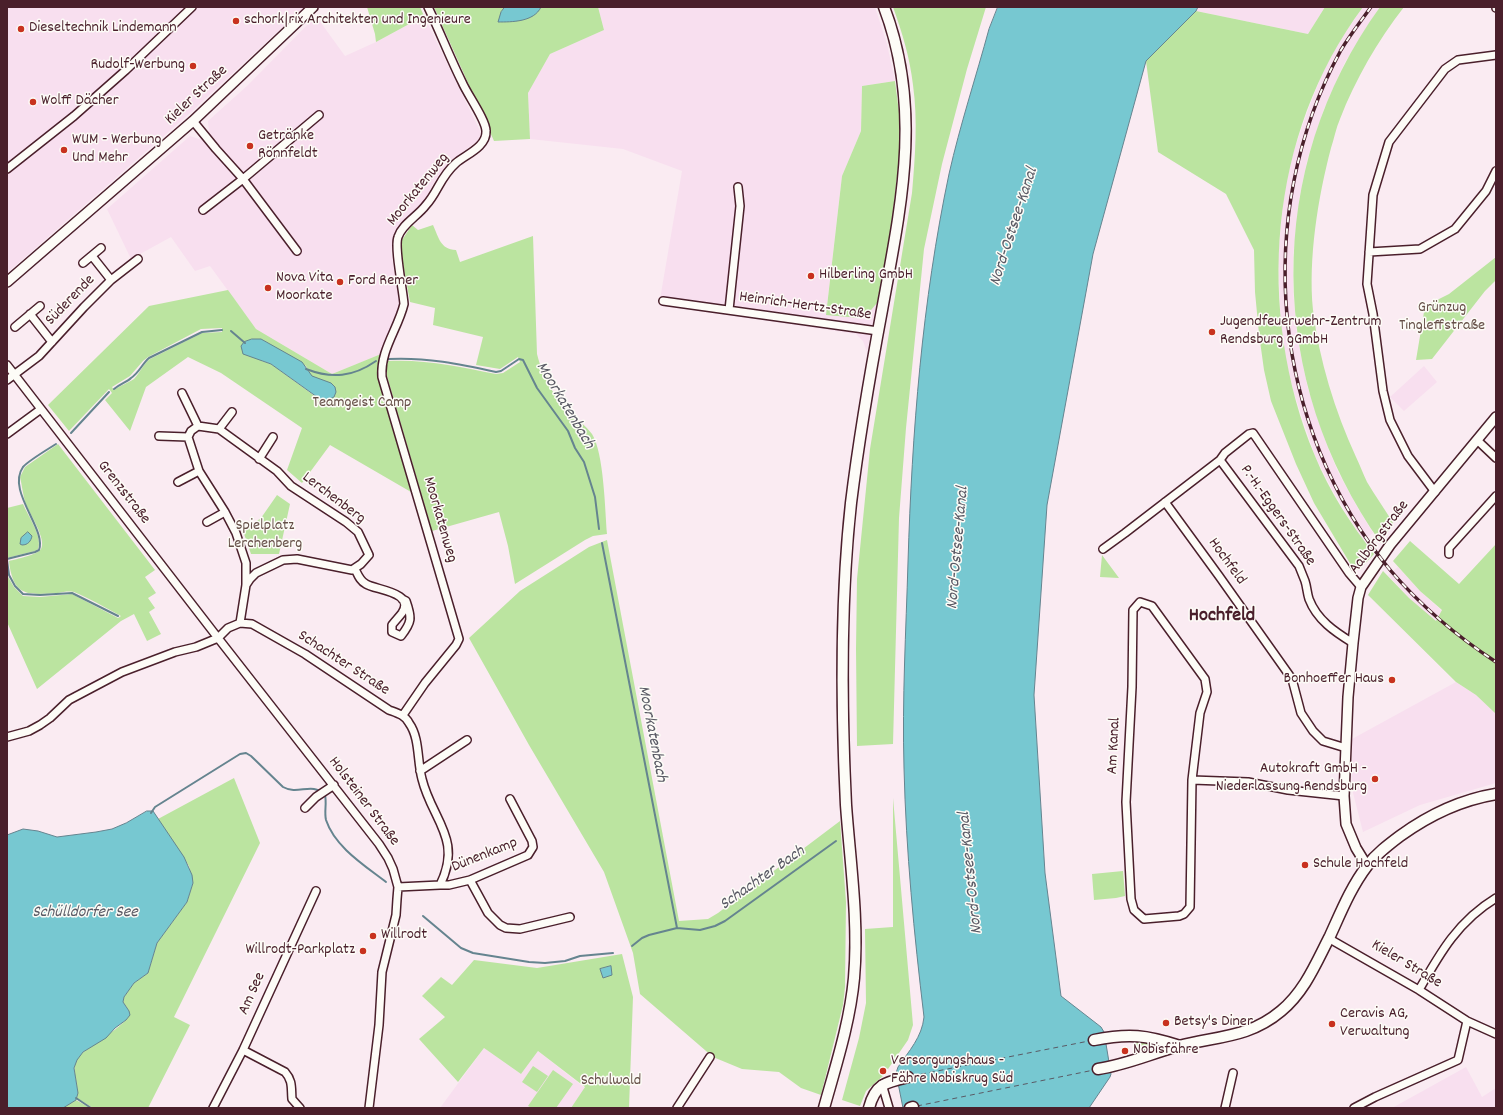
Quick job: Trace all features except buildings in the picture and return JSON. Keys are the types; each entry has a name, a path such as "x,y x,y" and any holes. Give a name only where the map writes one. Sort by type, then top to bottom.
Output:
{"main road":[{"path":"824,1108 846,1029 851,1003 854,974 853,890 844,762 842,692 844,600 851,503 864,411 899,215 906,152 906,117 903,80 895,40 884,7"},
{"path":"1098,1069 1113,1067 1180,1046 1237,1034 1266,1022 1291,1002 1303,987 1318,962 1328,938 1355,884 1367,866 1389,844 1430,816 1461,803 1496,794"},
{"path":"1094,1040 1131,1035 1157,1039 1180,1046"},
{"path":"869,1108 872,1097 882,1084 908,1077"}],"street":[{"path":"7,169 74,116 161,38 192,7"},
{"name":"Kieler Straße","path":"7,282 193,121 313,7"},
{"name":"Moorkatenweg","path":"403,715 425,683 456,645 459,639 384,386 382,359 404,304 397,250 398,237 402,229 427,205 447,172 456,163 478,148 485,137 486,131 428,7"},
{"path":"1435,492 1408,456 1390,420 1383,391 1373,314 1367,284 1373,195 1389,142 1444,68 1458,60 1496,55"},
{"path":"203,210 243,179 318,116"},
{"path":"193,121 243,179 297,251"},
{"path":"1369,252 1420,248 1454,229 1486,191 1496,171"},
{"name":"Heinrich-Hertz-Straße","path":"729,310 740,206 738,187"},
{"name":"Süderende","path":"83,264 101,248"},
{"name":"Süderende","path":"92,256 111,280"},
{"name":"Süderende","path":"7,380 39,356 111,280 138,259"},
{"name":"Heinrich-Hertz-Straße","path":"663,301 878,331"},
{"name":"Süderende","path":"15,327 40,306"},
{"name":"Süderende","path":"30,314 52,342"},
{"name":"Grenzstraße","path":"7,365 218,638"},
{"path":"7,737 29,731 40,725 50,718 69,700 122,672 218,638 228,628 240,623 246,585 246,563 236,533 225,512 199,471 188,437 191,431 198,426 182,393"},
{"path":"7,434 41,410"},
{"path":"219,429 232,412"},
{"name":"Aalborgstraße","path":"1367,866 1356,848 1346,824 1344,796 1348,697 1358,598 1361,587 1390,546 1496,417"},
{"name":"Lerchenberg","path":"198,426 219,429 277,472 291,486 346,522 358,532 369,555 355,569"},
{"path":"1103,549 1220,460 1225,453 1252,433 1349,573 1361,587"},
{"path":"159,436 188,437"},
{"path":"259,459 273,437"},
{"path":"1477,440 1496,458"},
{"name":"P.-H.-Eggers-Straße","path":"1220,460 1299,566 1305,581 1309,599 1315,610 1323,621 1335,632 1353,643"},
{"path":"178,482 199,471"},
{"path":"1449,554 1449,548 1496,496"},
{"name":"Hochfeld","path":"1165,502 1292,679 1301,713 1313,731 1323,741 1346,748"},
{"path":"207,522 225,512"},
{"path":"246,585 256,573 283,560 297,559 352,570 355,569 359,578 367,585 396,594 406,601 411,617 408,626 401,636 398,636 392,632 392,625 402,612 404,605 402,599"},
{"name":"Am Kanal","path":"1140,602 1152,606 1205,679 1207,692 1200,713 1192,780 1190,906 1184,914 1179,916 1144,919 1134,910 1130,899 1126,802 1132,687 1133,610 1140,602"},
{"name":"Schachter Straße","path":"240,623 252,624 306,654 389,710 403,715"},
{"name":"Holsteiner Straße","path":"218,638 380,844 388,858 398,887 396,915 382,972 379,1025 368,1108"},
{"path":"398,887 440,885 447,868 448,845 446,834 427,795 420,771 413,731 409,722 403,715"},
{"path":"420,771 467,740"},
{"path":"1192,780 1248,782 1288,790 1344,796"},
{"path":"305,808 319,795 334,786"},
{"name":"Dünenkamp","path":"440,885 449,885 470,880 528,856 533,847 532,841 510,799"},
{"path":"470,880 488,913 500,925 506,928 520,929 570,917"},
{"name":"Am See","path":"213,1108 243,1050 316,891"},
{"path":"1418,990 1449,940 1462,925 1496,898"},
{"name":"Kieler Straße","path":"1328,938 1418,990 1467,1021 1496,1034"},
{"path":"1354,1108 1458,1060 1467,1021"},
{"path":"243,1050 285,1072 291,1081 292,1099 300,1108"},
{"path":"677,1108 710,1057"},
{"path":"1225,1108 1233,1073"},
{"path":"882,1084 889,1108"}],"shaded area":[{"path":"7,7 304,7 189,114 7,273"},
{"path":"598,7 875,7 887,44 895,81 862,86 861,131 842,176 826,314 860,318 866,316 877,303 867,352 863,341 856,334 659,305 682,171 623,149 530,139 528,93 550,54 604,30"},
{"path":"1198,7 1325,7 1308,34 1196,11"},
{"path":"1363,7 1380,7 1345,62 1324,109 1308,157 1300,195 1293,256 1293,290 1297,337 1308,389 1328,448 1338,472 1373,533 1363,540 1333,491 1315,456 1294,393 1286,363 1281,327 1278,256 1284,194 1293,153 1322,74 1336,46"},
{"path":"316,16 345,56 376,42 424,16 480,131 480,136 477,141 452,160 438,176 423,202 395,235 391,253 400,305 399,311 381,354 332,374 256,329 210,266 195,271 171,237 131,259 107,209 190,136 199,139 209,131 208,121 247,86"},
{"path":"1424,366 1437,382 1404,411 1390,397"},
{"path":"1398,567 1420,591 1442,611 1448,633 1409,598 1388,575"},
{"path":"1456,682 1476,695 1496,714 1496,783 1420,805 1363,832 1352,789 1352,739"},
{"path":"484,1048 521,1074 538,1051 585,1088 571,1108 440,1108"},
{"path":"1466,1067 1482,1097 1496,1088 1496,1108 1392,1108"}],"green space":[{"path":"367,7 420,7 424,16 376,42"},
{"path":"434,7 598,7 604,30 550,54 528,93 530,139 494,141"},
{"path":"893,7 986,7 967,69 942,164 924,249 906,428 899,518 893,744 857,746 857,579 870,449 912,193 915,152 915,98 912,75 900,26"},
{"path":"1325,7 1363,7 1331,57 1307,110 1290,167 1281,225 1279,284 1284,343 1296,400 1315,456 1341,507 1374,554 1361,568 1354,570 1314,503 1296,464 1271,401 1264,370 1259,334 1255,292 1254,250 1226,194 1158,152 1146,61 1196,11 1308,34"},
{"path":"1380,7 1404,7 1385,33 1368,61 1346,104 1337,126 1326,167 1318,207 1313,249 1312,290 1313,310 1319,348 1341,422 1367,482 1393,523 1381,543 1343,480 1316,414 1299,345 1294,275 1299,205 1315,136 1342,70"},
{"path":"895,81 901,128 899,158 891,229 877,303 866,316 860,318 826,315 842,176 861,131 862,86"},
{"path":"412,225 418,230 433,225 443,245 446,248 456,250 460,262 533,236 537,354 540,364 546,380 554,394 590,431 596,443 603,482 607,534 593,536 585,540 515,584 508,546 499,512 432,531 386,369 388,361 415,361 442,364 496,374 503,373 520,362 518,357 500,369 476,365 483,337 433,325 435,308 410,302 400,247 402,240"},
{"name":"Grünzug Tingleffstraße","path":"1496,257 1496,280 1485,291 1432,359 1416,360 1425,306 1449,294"},
{"name":"Teamgeist Camp","path":"228,290 256,329 332,374 381,354 378,374 411,492 330,445 302,483 287,470 302,428 221,373 188,357 146,387 130,431 105,400 112,393 109,389 69,431 48,405 149,306","holes":["222,328 222,332 202,333 150,359 145,363 134,379 114,390 112,387 130,376 148,357 201,329","261,339 306,366 323,402 271,364 262,361"]},
{"path":"58,444 155,570 145,577 156,593 148,598 155,608 149,612 161,634 147,641 134,614 121,621 37,689 7,622 7,575 14,587 23,596 40,597 72,594 118,618 121,616 74,592 38,594 23,591 14,581 11,573 9,561 35,553 41,549 42,545 40,533 25,502 20,477 25,467"},
{"name":"Spielplatz Lerchenberg","path":"277,495 290,504 279,554 251,554 243,531 261,518"},
{"path":"23,504 37,533 39,544 38,549 7,558 7,508"},
{"path":"607,540 679,921 708,919 718,913 840,821 846,902 845,987 843,1005 821,1095 801,1088 779,1072 742,1069 713,1057 640,994 633,953 604,872 529,745 469,638 520,591 589,547"},
{"path":"1410,541 1459,584 1496,544 1496,714 1476,695 1456,682 1368,595 1383,571 1409,598 1436,621 1442,610 1420,591 1393,561"},
{"path":"1102,555 1119,578 1100,577"},
{"path":"234,778 260,843 174,1017 190,1025 148,1108 93,1108 77,1098 78,1093 74,1068 77,1059 88,1048 115,1030 127,1018 129,1012 123,1002 124,997 134,983 148,973 157,943 187,902 193,883 189,866 158,819"},
{"path":"893,798 913,1025 908,1040 888,1069 883,1066 879,1073 883,1076 866,1091 860,1106 842,1100 859,1038 866,1003 865,929 893,927"},
{"path":"1123,871 1125,896 1094,900 1092,874"},
{"name":"Schulwald","path":"622,954 633,997 629,1108 571,1108 585,1087 538,1051 521,1074 484,1048 458,1082 419,1039 445,1017 422,996 441,977 452,985 474,960 537,968"},
{"path":"1139,1042 1164,1047 1137,1055 1133,1051 1135,1045"},
{"path":"533,1066 548,1076 537,1092 522,1082"},
{"path":"553,1070 573,1084 556,1108 532,1108 528,1106"},
{"path":"76,1100 90,1108 63,1108"}],"water":[{"path":"505,7 541,7 538,12 528,18 516,21 498,22 501,12"},
{"name":"Nord-Ostsee-Kanal","path":"998,7 1198,7 1196,11 1146,61 1093,254 1047,505 1034,695 1045,873 1061,996 1101,1027 1104,1032 1111,1074 1089,1108 903,1108 896,1073 898,1067 911,1049 921,1031 924,1017 909,861 905,799 904,742 904,665 912,465 920,367 932,270 949,174 989,29"},
{"path":"252,339 261,339 302,362 312,376 331,383 335,387 336,392 334,397 324,402 271,364 243,354 241,346 244,342"},
{"path":"28,532 32,536 30,541 26,544 20,544 21,538"},
{"name":"Schülldorfer See","path":"147,811 153,811 184,857 192,875 193,883 187,902 157,943 148,973 134,983 124,997 123,1002 130,1015 106,1038 83,1052 77,1060 74,1068 78,1093 76,1100 63,1108 7,1108 7,835 23,829 38,831 57,837 96,832 112,829"},
{"path":"611,966 612,975 603,978 600,969"}],"waterway":[{"name":"Moorkatenbach","path":"114,389 134,376 149,358 202,332 222,330"},
{"name":"Moorkatenbach","path":"231,331 245,343"},
{"name":"Moorkatenbach","path":"388,359 429,360 496,372 501,371 519,359 523,360 537,388 568,431 575,448 584,462 595,497 599,529"},
{"name":"Moorkatenbach","path":"306,369 325,374 342,375 359,370 376,361"},
{"name":"Moorkatenbach","path":"71,433 109,392"},
{"name":"Moorkatenbach","path":"7,559 39,550 40,541 19,487 19,477 23,467 26,464 56,444"},
{"name":"Moorkatenbach","path":"602,543 677,928"},
{"name":"Moorkatenbach","path":"7,560 9,575 15,586 23,594 40,595 72,593 118,616"},
{"name":"Schachter Bach","path":"151,813 155,807 240,754 246,753 283,787 294,790 315,789 325,795 326,820 336,839 351,855 386,882"},
{"name":"Schachter Bach","path":"632,946 642,938 649,935 677,928 700,930 715,926 725,921 836,841"},
{"name":"Schachter Bach","path":"423,916 461,948 473,953 529,962 545,963 565,961 580,956 613,953"},
{"path":"76,1098 91,1108"}],"ferry route":[{"path":"912,1076 1089,1041"},
{"path":"917,1106 1094,1070"}],"railway":[{"path":"1371,7 1341,50 1312,114 1294,181 1286,249 1287,318 1299,386 1320,452 1351,514 1391,571 1427,609 1496,662"}],"place":[{"name":"schork|rix Architekten und Ingenieure","path":"236,21"},
{"name":"Dieseltechnik Lindemann","path":"21,29"},
{"name":"Rudolf-Werbung","path":"193,66"},
{"name":"Wolff Dächer","path":"33,102"},
{"name":"Getränke Rönnfeldt","path":"250,146"},
{"name":"WUM - Werbung Und Mehr","path":"64,150"},
{"name":"Hilberling GmbH","path":"811,276"},
{"name":"Ford Remer","path":"340,282"},
{"name":"Nova Vita Moorkate","path":"268,288"},
{"name":"Jugendfeuerwehr-Zentrum Rendsburg gGmbH","path":"1212,332"},
{"name":"Bonhoeffer Haus","path":"1392,680"},
{"name":"Autokraft GmbH - Niederlassung Rendsburg","path":"1375,779"},
{"name":"Schule Hochfeld","path":"1305,865"},
{"name":"Willrodt","path":"373,936"},
{"name":"Willrodt-Parkplatz","path":"363,951"},
{"name":"Betsy's Diner","path":"1166,1023"},
{"name":"Ceravis AG, Verwaltung","path":"1332,1024"},
{"name":"Nobisfähre","path":"1125,1051"},
{"name":"Versorgungshaus - Fähre Nobiskrug Süd","path":"883,1071"}],"district":[{"name":"Hochfeld","path":"1222,617"}]}
